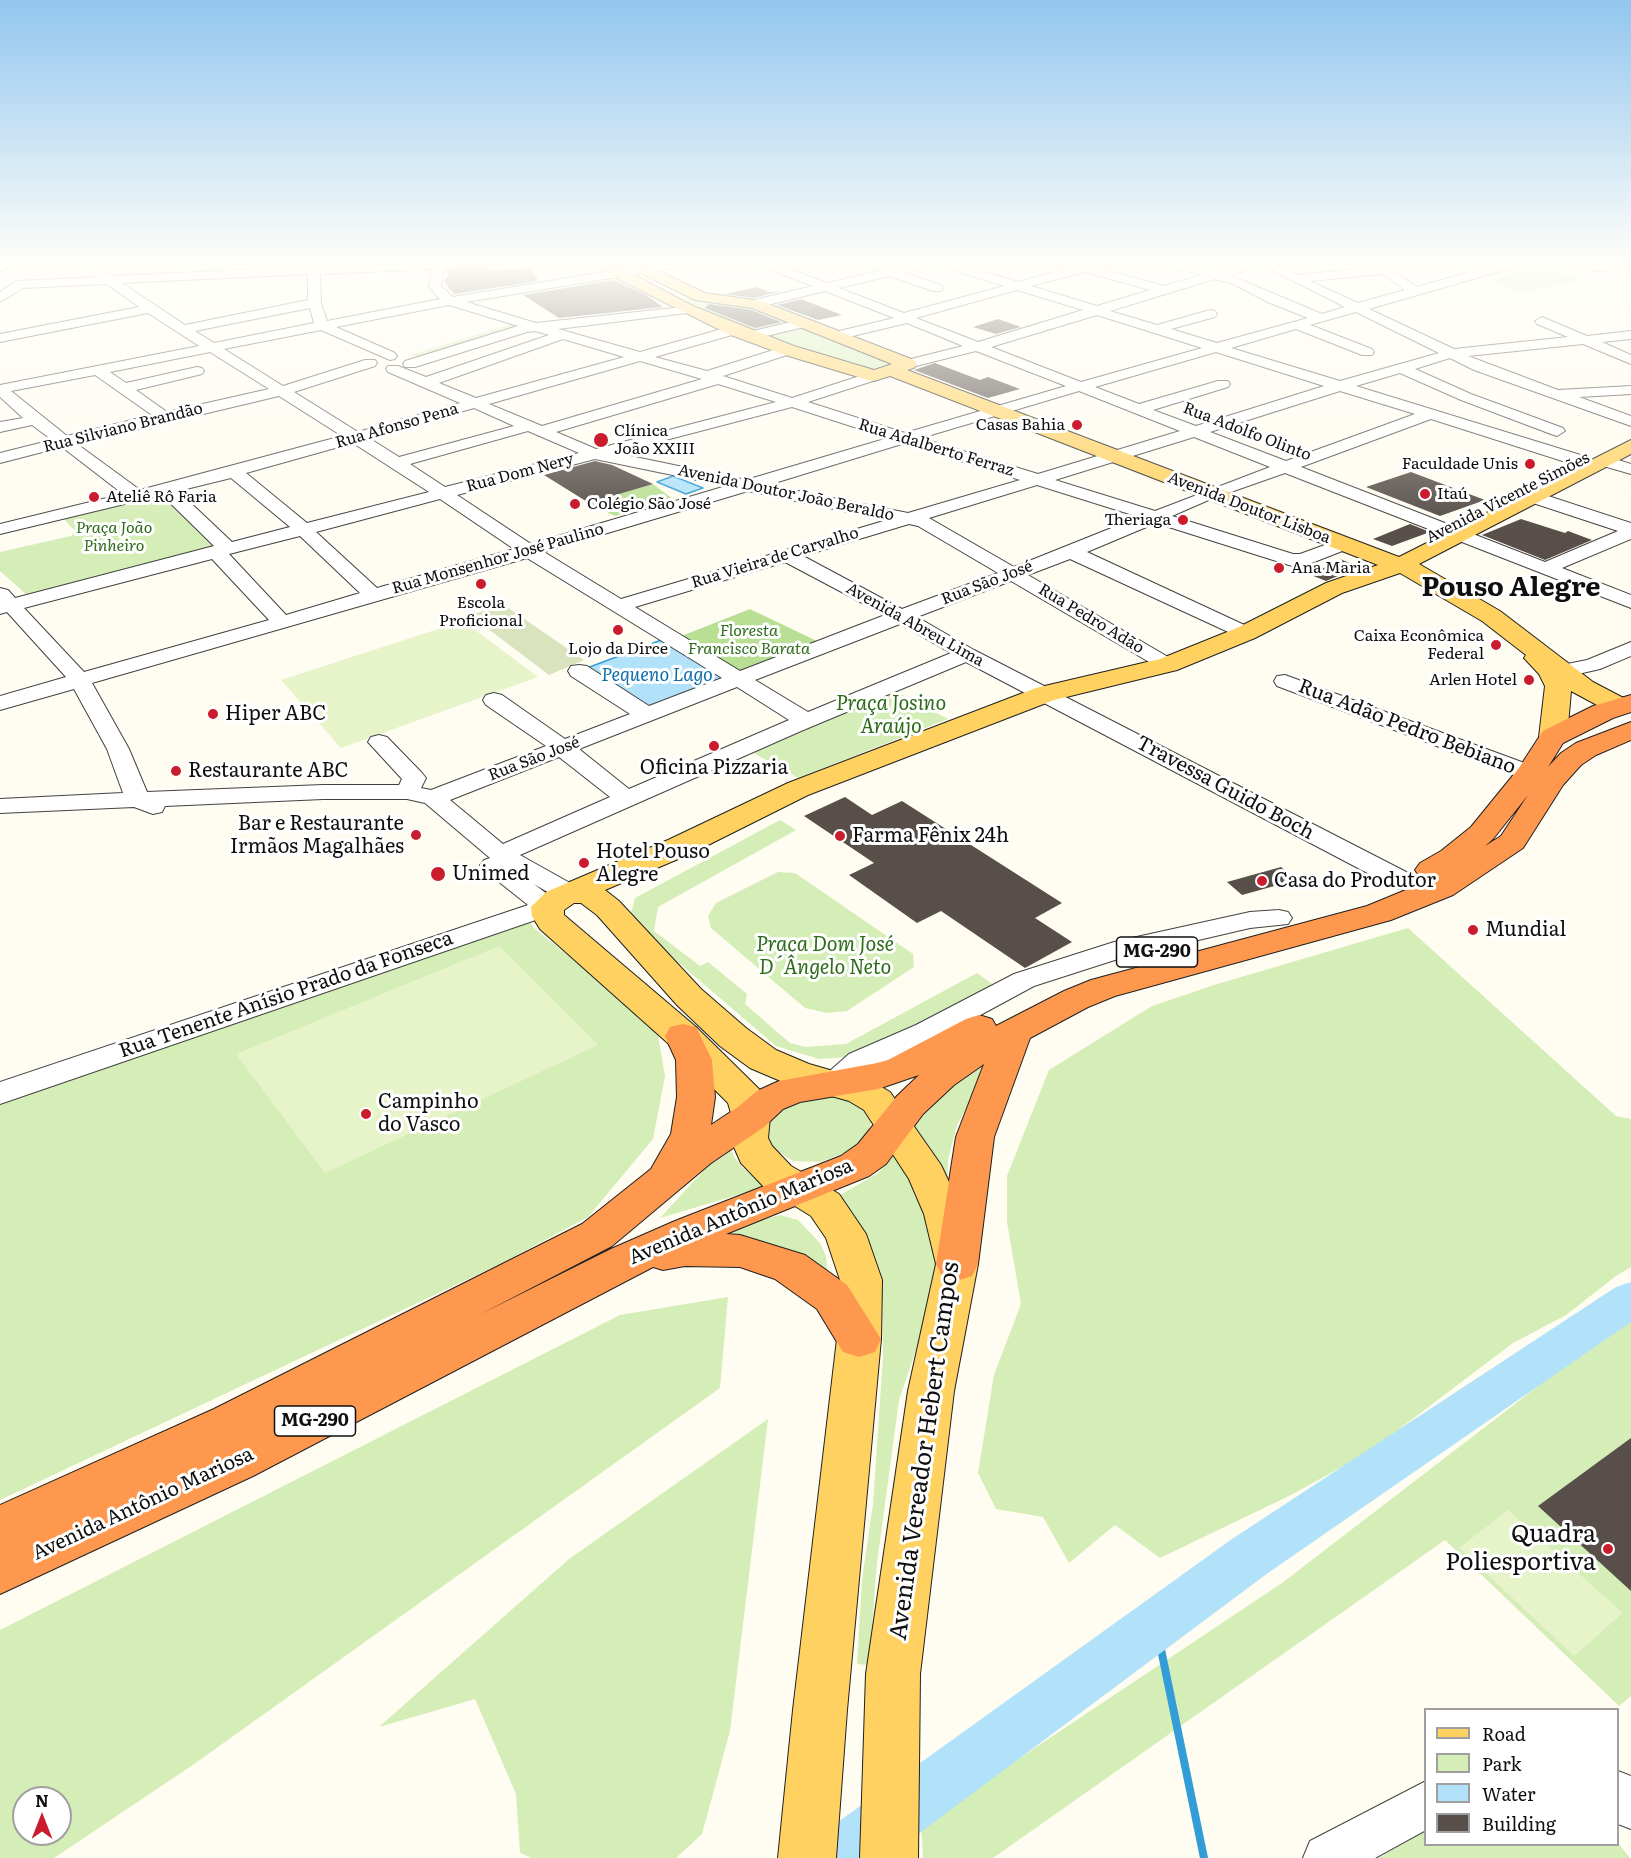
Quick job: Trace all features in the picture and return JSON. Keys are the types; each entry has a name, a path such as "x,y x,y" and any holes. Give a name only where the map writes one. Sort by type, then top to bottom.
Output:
{"highway":[{"path":"1553,737 1622,721"},
{"name":"Avenida Antônio Mariosa","path":"0,1529 611,1248 690,1232 836,1175 863,1160 879,1146 886,1113 910,1105 941,1076 978,1050 1076,999 1103,988 1407,903 1442,888 1512,842 1552,780 1571,759 1622,721"},
{"name":"MG-290","path":"611,1248 654,1189 697,1153 751,1117 770,1100 792,1090 878,1076 901,1069 1062,982 1090,971 1405,882 1452,858 1482,833 1530,772 1553,737"},
{"path":"1482,833 1480,843 1489,848 1500,846 1517,834"},
{"path":"957,1264 975,1137 1015,1030"},
{"path":"654,1189 690,1136 696,1097 694,1060 683,1036"},
{"path":"611,1248 740,1251 790,1267 831,1297 858,1339"},
{"name":"Avenida Antônio Mariosa","path":"0,1570 236,1461 611,1248"}],"main road":[{"path":"791,351 890,371"},
{"path":"859,351 890,371"},
{"name":"Avenida Doutor Lisboa","path":"890,371 989,412 1338,546 1429,585 1584,688 1622,721"},
{"name":"Avenida Vicente Simões","path":"677,848 798,789 1045,693 1168,665 1246,633 1452,532 1631,436"},
{"name":"Avenida Vicente Simões","path":"1452,532 1533,497 1631,446"},
{"path":"1553,737 1558,686 1557,671"},
{"path":"608,908 677,848"},
{"path":"560,910 677,848"},
{"path":"560,910 584,893 592,896 608,908 689,998 733,1037 763,1059 796,1073 862,1092 886,1113"},
{"path":"560,910 746,1098 751,1117"},
{"name":"Avenida Vereador Hebert Campos","path":"886,1113 927,1175 944,1214 957,1264 931,1391 893,1674 889,1858"},
{"name":"Avenida Antônio Mariosa","path":"751,1117 749,1138 760,1161 777,1176 800,1190"},
{"path":"800,1190 825,1205 845,1234 861,1280 858,1339 807,1858"}],"street":[{"path":"0,389 193,351"},
{"path":"218,351 397,463 529,551 807,721"},
{"name":"Avenida Doutor João Beraldo","path":"366,351 601,452 917,518"},
{"name":"Avenida Doutor João Beraldo","path":"369,351 391,363"},
{"path":"391,363 427,351"},
{"path":"391,363 438,351"},
{"path":"432,380 517,351"},
{"name":"Rua Adalberto Ferraz","path":"622,351 1292,560 1302,560 1338,546"},
{"name":"Rua Afonso Pena","path":"226,474 663,351"},
{"path":"397,463 542,428 712,378 786,351"},
{"name":"Rua Dom Nery","path":"304,530 791,403 961,351"},
{"name":"Rua Adolfo Olinto","path":"990,351 1631,602"},
{"name":"Rua Monsenhor José Paulino","path":"0,703 529,551 989,412 1203,351"},
{"path":"1228,351 1581,461"},
{"path":"1444,351 1631,422"},
{"name":"Rua Vieira de Carvalho","path":"619,606 917,518 1340,386 1450,354 1482,351"},
{"path":"1610,351 1631,360"},
{"name":"Rua Silviano Brandão","path":"0,458 164,417 288,395 391,363"},
{"path":"1401,368 1466,397 1557,431"},
{"path":"98,369 164,417"},
{"path":"125,388 197,371"},
{"path":"1139,409 1223,384"},
{"path":"0,389 35,420 137,496"},
{"path":"1553,394 1631,390"},
{"name":"Avenida Doutor João Beraldo","path":"483,402 542,428"},
{"name":"Rua São José","path":"433,798 900,616 1071,552 1208,495 1431,414"},
{"path":"0,427 35,420"},
{"path":"1606,461 1631,469"},
{"path":"226,474 284,535"},
{"path":"0,529 226,474 304,530 373,595"},
{"path":"166,489 221,549 282,622"},
{"path":"1533,497 1631,531"},
{"name":"Rua Pedro Adão","path":"917,518 1168,665"},
{"path":"4,602 304,530"},
{"path":"1546,568 1631,531"},
{"path":"1071,552 1246,633"},
{"name":"Avenida Abreu Lima","path":"786,555 967,654 1045,693"},
{"path":"4,602 80,680 118,748 138,800 154,807 171,810"},
{"path":"1557,671 1593,665 1631,648"},
{"path":"500,854 967,654"},
{"path":"579,671 647,715"},
{"name":"Rua Adão Pedro Bebiano","path":"1285,681 1530,772"},
{"name":"Travessa Guido Boch","path":"1045,693 1405,882"},
{"path":"494,700 563,748 628,800"},
{"path":"379,742 414,778 406,792"},
{"path":"0,806 323,792 406,792 433,798 500,854 560,910"},
{"path":"0,815 402,802 423,810 560,910"},
{"name":"Rua Tenente Anísio Prado da Fonseca","path":"0,1093 560,910"},
{"path":"1619,1796 1631,1806"},
{"path":"1327,1858 1424,1805"}],"green space":[{"path":"424,351 443,351 420,358 410,355"},
{"path":"806,351 858,351 890,363 868,370"},
{"path":"653,484 673,499 615,516 589,503"},
{"name":"Praça João Pinheiro","path":"176,489 227,538 220,544 27,595 0,571 0,552 71,536 75,531 61,516"},
{"path":"504,605 584,660 549,675 470,615"},
{"name":"Floresta Francisco Barata","path":"750,609 821,643 739,676 679,637"},
{"path":"463,621 538,677 341,748 281,680"},
{"name":"Praça Josino Araújo","path":"893,690 948,719 798,778 750,751"},
{"name":"Praça Dom José D´Ângelo Neto","path":"780,820 796,830 658,907 654,931 700,966 708,962 747,994 745,1004 790,1043 806,1047 846,1044 977,973 995,986 851,1057 819,1059 776,1046 629,920 635,898"},
{"name":"Praça Dom José D´Ângelo Neto","path":"778,872 795,873 913,954 914,967 847,1011 827,1013 805,1008 711,928 708,916 716,903"},
{"path":"528,919 534,928 619,997 658,1035 665,1076 653,1139 588,1217 502,1263 0,1500 0,1103"},
{"path":"1408,928 1616,1116 1631,1119 1631,1267 1566,1315 1513,1343 1369,1452 1291,1495 1160,1558 1115,1525 1069,1563 1043,1517 996,1509 978,1473 994,1375 1021,1304 1007,1222 1007,1176 1049,1070 1152,1006 1214,985"},
{"name":"Campinho do Vasco","path":"499,946 598,1045 325,1173 236,1054"},
{"path":"1001,1044 957,1125 948,1159 947,1197 906,1130 922,1112"},
{"path":"816,1092 857,1098 872,1121 865,1138 845,1153 820,1162 793,1161 773,1148 767,1132 773,1116 797,1099"},
{"path":"729,1143 734,1157 764,1187 660,1218"},
{"path":"896,1153 911,1172 941,1255 924,1326 899,1400 877,1563 869,1665 857,1664 862,1580 873,1504 883,1357 882,1295 837,1197 878,1173"},
{"path":"780,1215 798,1220 820,1243 826,1256 828,1282 790,1252 766,1242 733,1239 706,1242 747,1224"},
{"path":"728,1297 720,1388 197,1762 72,1846 72,1786 12,1786 12,1846 72,1846 54,1858 0,1858 0,1630 620,1315"},
{"path":"1631,1318 1631,1696 1619,1706 1445,1540 993,1858 923,1858 921,1824 1282,1583 1597,1341"},
{"path":"768,1419 730,1731 702,1834 676,1858 532,1858 520,1853 516,1794 475,1699 379,1727 569,1559"},
{"path":"1508,1510 1623,1613 1574,1656 1459,1548"},
{"path":"1424,1833 1424,1846 1619,1844 1630,1858 1378,1858"}],"water":[{"path":"673,476 703,488 686,494 657,482"},
{"name":"Pequeno Lago","path":"664,639 738,679 647,715 579,671"}],"building":[{"path":"935,363 980,380 988,377 1020,389 988,398 914,370"},
{"path":"595,461 612,465 653,484 589,503 544,475"},
{"name":"Itaú","path":"1411,472 1485,500 1440,516 1366,487"},
{"path":"1521,519 1565,533 1568,531 1592,540 1545,560 1482,535"},
{"path":"1410,524 1430,532 1392,546 1373,539"},
{"path":"1340,559 1359,567 1326,581 1311,575"},
{"path":"845,797 872,815 902,801 1062,903 1035,918 1072,942 1025,968 941,911 917,923 849,875 874,863 804,816"},
{"name":"Casa do Produtor","path":"1281,867 1296,880 1242,895 1227,882"},
{"name":"Quadra Poliesportiva","path":"1631,1438 1631,1591 1538,1506"}],"waterway":[{"path":"838,1858 1250,1556 1631,1299"},
{"path":"1156,1625 1204,1858"}],"place":[{"name":"Casas Bahia","path":"1077,425"},
{"name":"Clínica João XXIII","path":"601,440"},
{"name":"Faculdade Unis","path":"1530,464"},
{"name":"Itaú","path":"1425,494"},
{"name":"Ateliê Rô Faria","path":"94,497"},
{"name":"Colégio São José","path":"575,504"},
{"name":"Theriaga","path":"1183,520"},
{"name":"Ana Maria","path":"1279,568"},
{"name":"Escola Proficional","path":"481,584"},
{"name":"Lojo da Dirce","path":"618,630"},
{"name":"Caixa Econômica Federal","path":"1496,645"},
{"name":"Arlen Hotel","path":"1529,680"},
{"name":"Hiper ABC","path":"213,714"},
{"name":"Oficina Pizzaria","path":"714,746"},
{"name":"Restaurante ABC","path":"176,771"},
{"name":"Bar e Restaurante Irmãos Magalhães","path":"416,835"},
{"name":"Farma Fênix 24h","path":"840,836"},
{"name":"Hotel Pouso Alegre","path":"584,863"},
{"name":"Unimed","path":"438,874"},
{"name":"Casa do Produtor","path":"1262,881"},
{"name":"Mundial","path":"1473,930"},
{"name":"Campinho do Vasco","path":"366,1114"},
{"name":"Quadra Poliesportiva","path":"1608,1549"}],"district":[{"name":"Pouso Alegre","path":"1511,588"}]}
